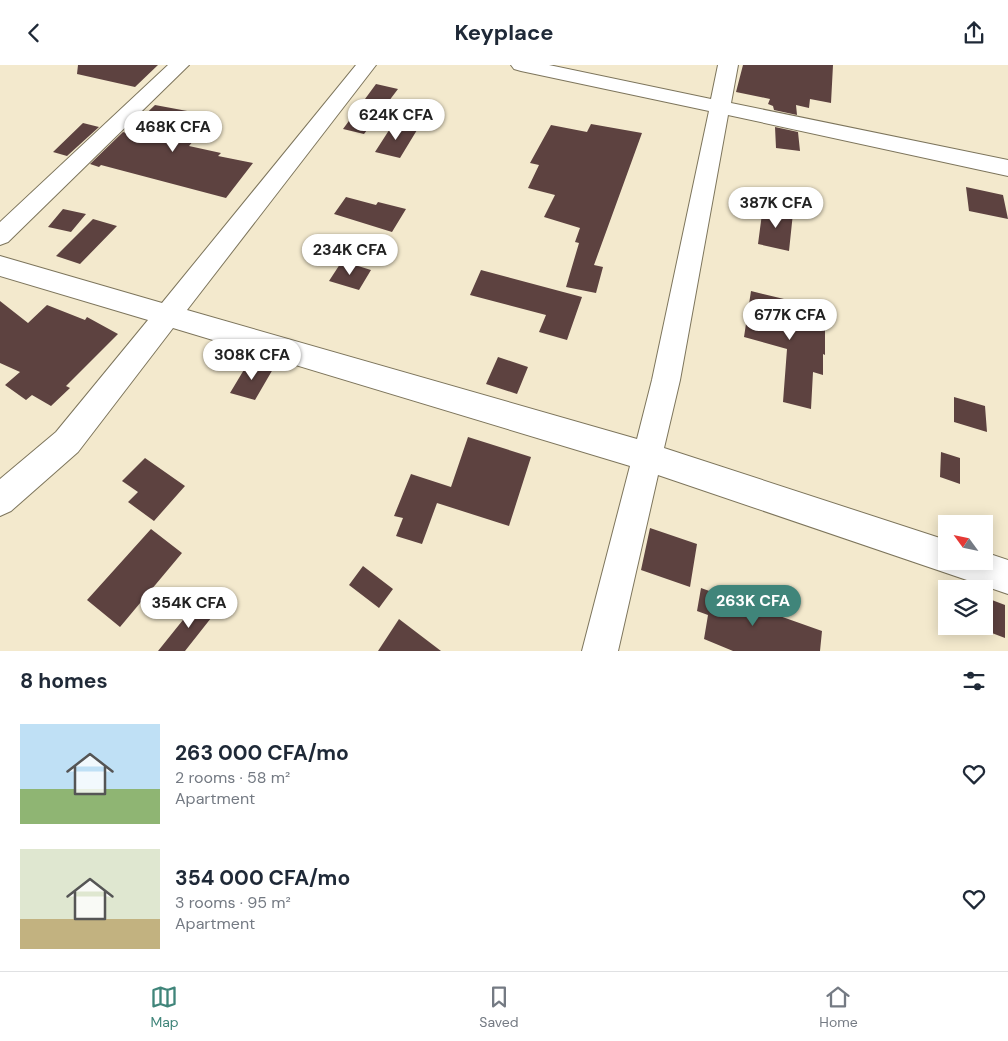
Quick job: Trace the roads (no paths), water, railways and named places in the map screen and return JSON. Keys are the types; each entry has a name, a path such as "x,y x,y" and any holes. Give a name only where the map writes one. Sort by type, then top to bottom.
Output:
{"street":[{"path":"0,236 179,65"},
{"path":"0,500 67,442 366,65"},
{"path":"521,65 1008,168"},
{"path":"600,651 666,380 718,106 728,65"},
{"path":"0,266 647,457 938,554"},
{"path":"987,570 1008,577"}]}
